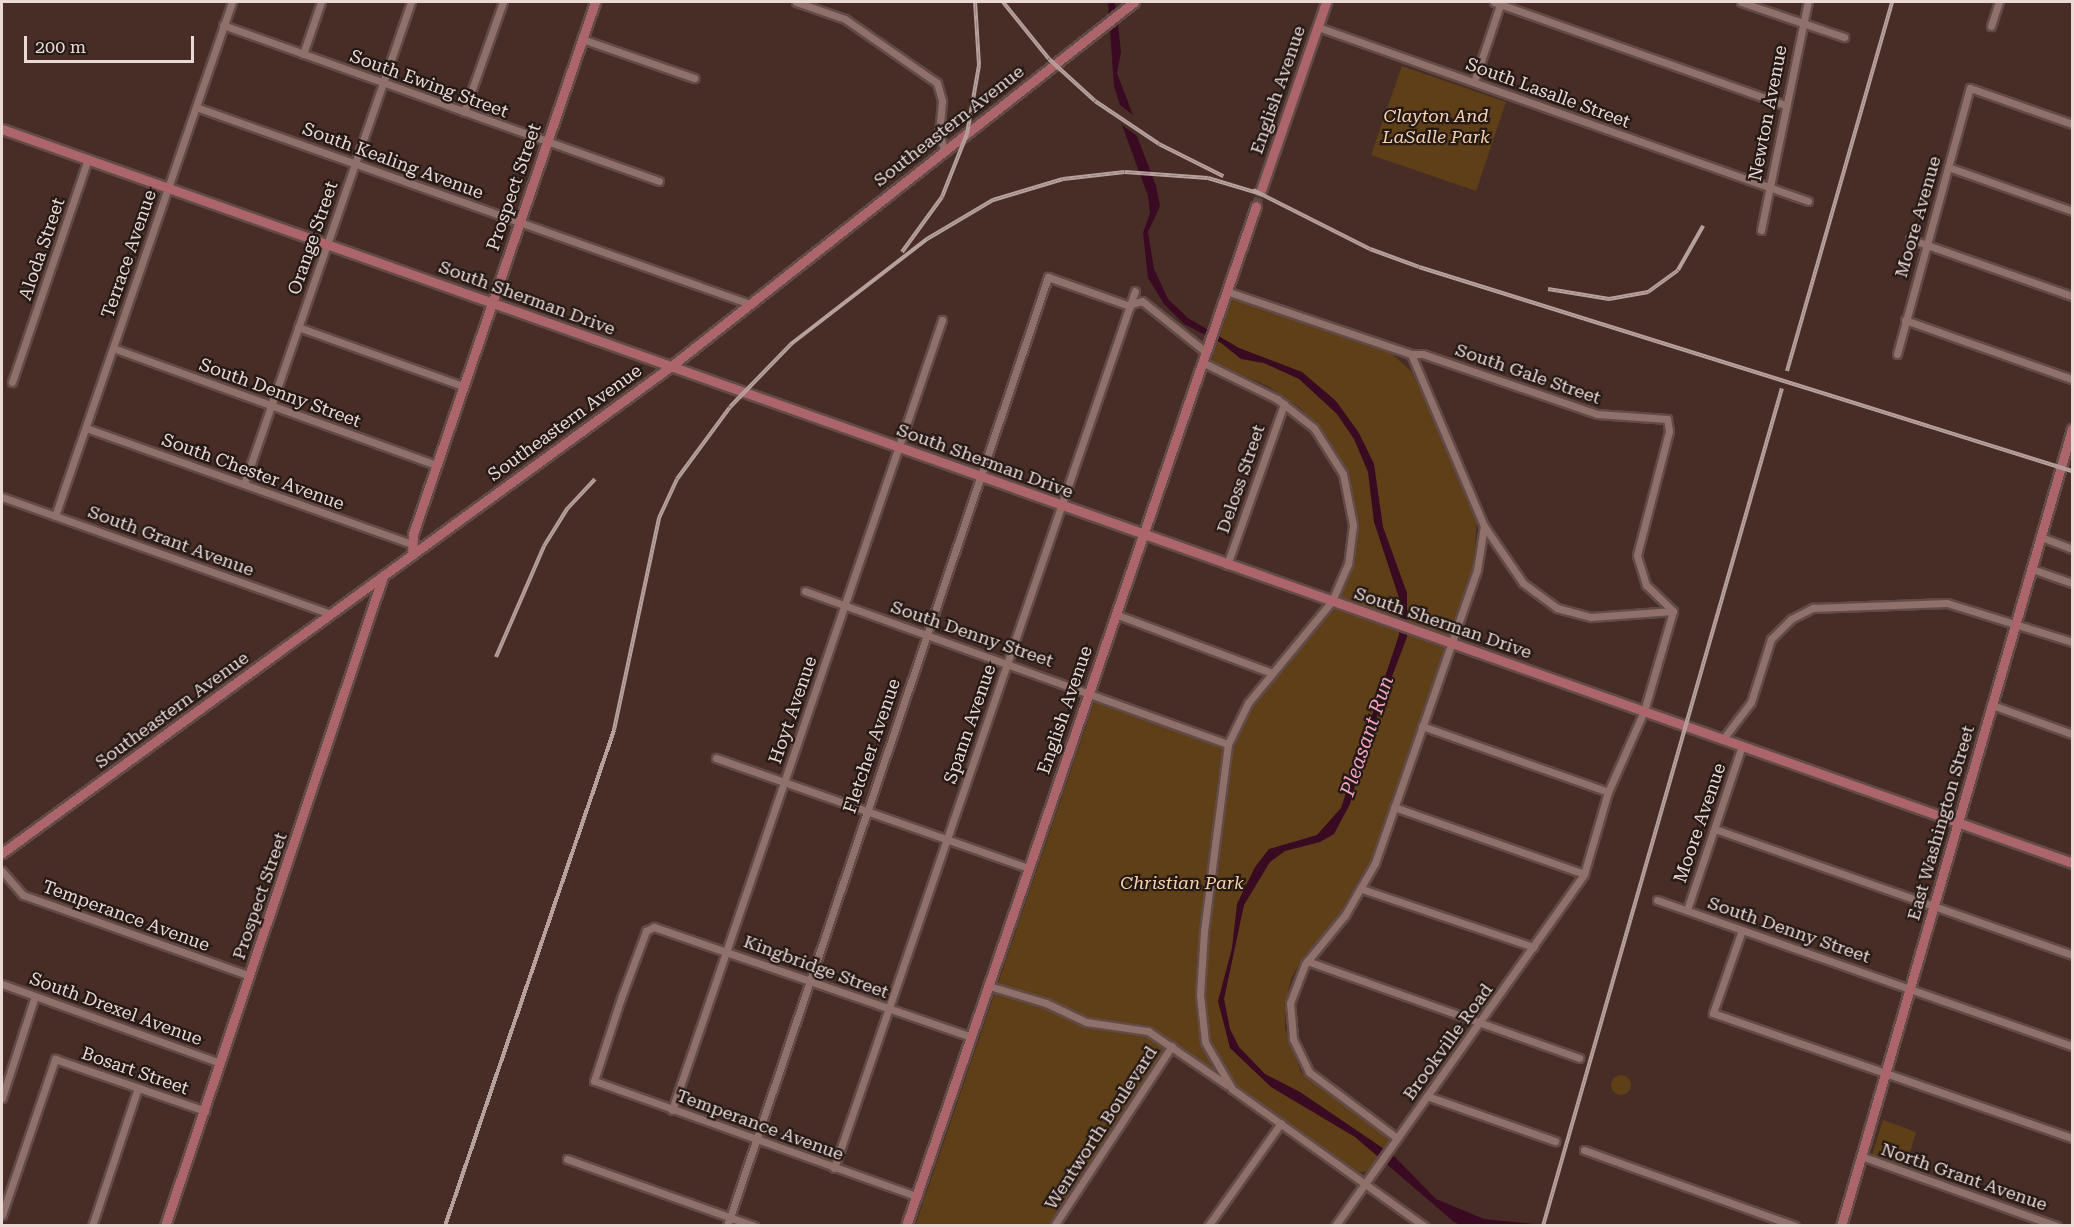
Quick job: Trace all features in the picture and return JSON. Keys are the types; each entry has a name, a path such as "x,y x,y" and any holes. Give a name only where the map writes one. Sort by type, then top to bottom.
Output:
{"main road":[{"name":"Prospect Street","path":"412,555 411,544 463,386 595,2"},
{"name":"Southeastern Avenue","path":"2,853 670,367 944,149 1134,2"},
{"name":"English Avenue","path":"1261,190 1326,2"},
{"name":"South Sherman Drive","path":"2,129 1227,565 2073,862"},
{"name":"English Avenue","path":"906,1226 990,986 1141,534 1256,206"},
{"name":"East Washington Street","path":"1841,1226 2073,429"},
{"name":"Prospect Street","path":"165,1226 383,576"}],"street":[{"name":"Terrace Avenue","path":"56,516 232,2"},
{"path":"303,54 321,2"},
{"name":"Orange Street","path":"244,484 411,2"},
{"path":"464,112 502,2"},
{"path":"796,2 845,19 937,83 942,101 939,133 944,149"},
{"path":"1474,82 1499,2 1785,105"},
{"path":"1741,2 1844,37"},
{"name":"Newton Avenue","path":"1761,230 1808,2"},
{"path":"1991,26 2000,2"},
{"name":"South Ewing Street","path":"223,26 659,181"},
{"name":"South Lasalle Street","path":"1318,27 1808,201"},
{"path":"582,39 694,78"},
{"name":"Moore Avenue","path":"1897,354 1970,88 2073,124"},
{"name":"South Kealing Avenue","path":"196,107 750,304"},
{"name":"Aloda Street","path":"12,382 88,159"},
{"path":"1948,167 2073,211"},
{"path":"1910,239 2073,296"},
{"name":"Fletcher Avenue","path":"727,1226 808,980 1048,277 1130,306"},
{"name":"Spann Avenue","path":"834,1168 1135,291"},
{"name":"South Gale Street","path":"1226,291 1411,354 1423,354 1597,414 1664,417 1669,423 1637,555 1646,585 1672,611"},
{"path":"1130,306 1140,300 1207,349"},
{"name":"Hoyt Avenue","path":"672,1110 942,320"},
{"path":"1905,320 2073,379"},
{"path":"298,327 463,386"},
{"name":"South Denny Street","path":"113,348 270,407 437,465"},
{"path":"1411,354 1484,526 1523,583 1557,608 1596,617 1672,611"},
{"path":"1202,362 1284,404 1325,442 1341,469 1350,496 1351,551 1332,601 1244,709 1228,744 1208,884 1200,995 1206,1042 1232,1089"},
{"name":"Deloss Street","path":"1227,565 1284,404"},
{"name":"South Chester Avenue","path":"86,428 411,544"},
{"name":"South Grant Avenue","path":"2,496 331,614"},
{"path":"1397,1138 1322,1084 1300,1058 1291,1031 1290,1008 1294,987 1307,961 1362,889 1394,807 1479,562 1484,526"},
{"path":"2041,537 2073,549"},
{"path":"2032,569 2073,583"},
{"name":"South Denny Street","path":"805,591 1228,744"},
{"path":"1723,739 1751,702 1771,639 1790,620 1808,609 1828,605 1947,603 2016,622 2073,642"},
{"name":"Brookville Road","path":"1335,1226 1584,874 1608,792 1644,711 1672,611"},
{"path":"1115,614 1272,673"},
{"path":"1992,705 2073,734"},
{"path":"1422,726 1608,792"},
{"name":"Moore Avenue","path":"1687,910 1742,746"},
{"path":"716,758 1029,868"},
{"path":"1394,807 1584,874"},
{"path":"1715,829 2073,955"},
{"name":"Temperance Avenue","path":"2,871 23,895 250,976"},
{"path":"1362,889 1533,947"},
{"name":"South Denny Street","path":"1658,900 2073,1046"},
{"name":"Kingbridge Street","path":"594,1081 627,980 649,928 727,951 971,1037"},
{"path":"1742,930 1713,1012 2073,1138"},
{"path":"1307,961 1579,1058"},
{"name":"South Drexel Avenue","path":"2,984 220,1063"},
{"path":"990,986 1046,1003 1086,1022 1148,1031 1424,1226"},
{"path":"2,1098 35,996"},
{"name":"Wentworth Boulevard","path":"1054,1226 1172,1046"},
{"name":"Bosart Street","path":"2,1215 55,1059 205,1111"},
{"name":"Temperance Avenue","path":"594,1081 916,1196"},
{"path":"92,1226 138,1088"},
{"path":"1427,1096 1555,1142"},
{"path":"1208,1226 1281,1123"},
{"path":"1584,1150 1795,1226"},
{"name":"North Grant Avenue","path":"1861,1156 2057,1226"},
{"path":"567,1159 753,1226"}],"green space":[{"name":"Clayton And LaSalle Park","path":"1402,66 1506,102 1476,191 1371,155"},
{"name":"Christian Park","path":"1232,299 1392,354 1412,372 1477,517 1474,563 1373,855 1335,921 1303,957 1291,979 1286,1003 1285,1028 1301,1072 1391,1141 1367,1171 1359,1172 1171,1043 1051,1225 915,1226 1095,700 1234,750 1239,730 1262,694 1326,617 1341,595 1352,567 1358,522 1350,480 1328,438 1300,408 1268,386 1211,362"},
{"path":"1621,1075 1628,1078 1631,1085 1628,1092 1621,1095 1614,1092 1611,1085 1614,1078"},
{"path":"1883,1120 1916,1132 1906,1166 1872,1155"}],"water":[{"path":"1108,2 1114,2 1116,7 1121,52 1117,73 1133,115 1120,105 1114,86"},
{"name":"Pleasant Run","path":"1122,125 1137,136 1156,186 1160,206 1148,232 1154,269 1168,299 1188,318 1239,348 1302,372 1336,401 1359,433 1374,464 1383,527 1407,593 1407,637 1366,745 1350,804 1334,834 1320,842 1285,851 1270,862 1244,905 1224,999 1230,1029 1239,1047 1265,1074 1300,1092 1393,1155 1436,1199 1484,1219 1545,1225 1462,1226 1454,1222 1355,1137 1271,1087 1230,1048 1218,1001 1232,948 1237,904 1255,867 1269,849 1317,835 1341,808 1399,635 1400,601 1374,522 1368,472 1354,439 1337,414 1299,379 1264,363 1241,359 1221,343 1184,324 1164,304 1148,278 1143,233 1150,213 1148,196"}],"tunnel":[{"path":"1256,206 1261,190"}],"railway":[{"path":"902,252 942,197 967,134 979,65 975,2"},
{"path":"1003,2 1049,59 1095,101 1159,144 1223,176"},
{"path":"1787,371 1892,2"},
{"path":"445,1226 614,730 659,518 677,479 730,407 791,344 927,239 993,200 1063,179 1125,172 1208,178 1261,194"},
{"path":"1253,190 1370,249 1419,267 2072,471"},
{"path":"1548,289 1609,299 1648,292 1678,270 1703,226"},
{"path":"1543,1226 1782,388"},
{"path":"496,657 544,546 567,509 595,479"}]}
